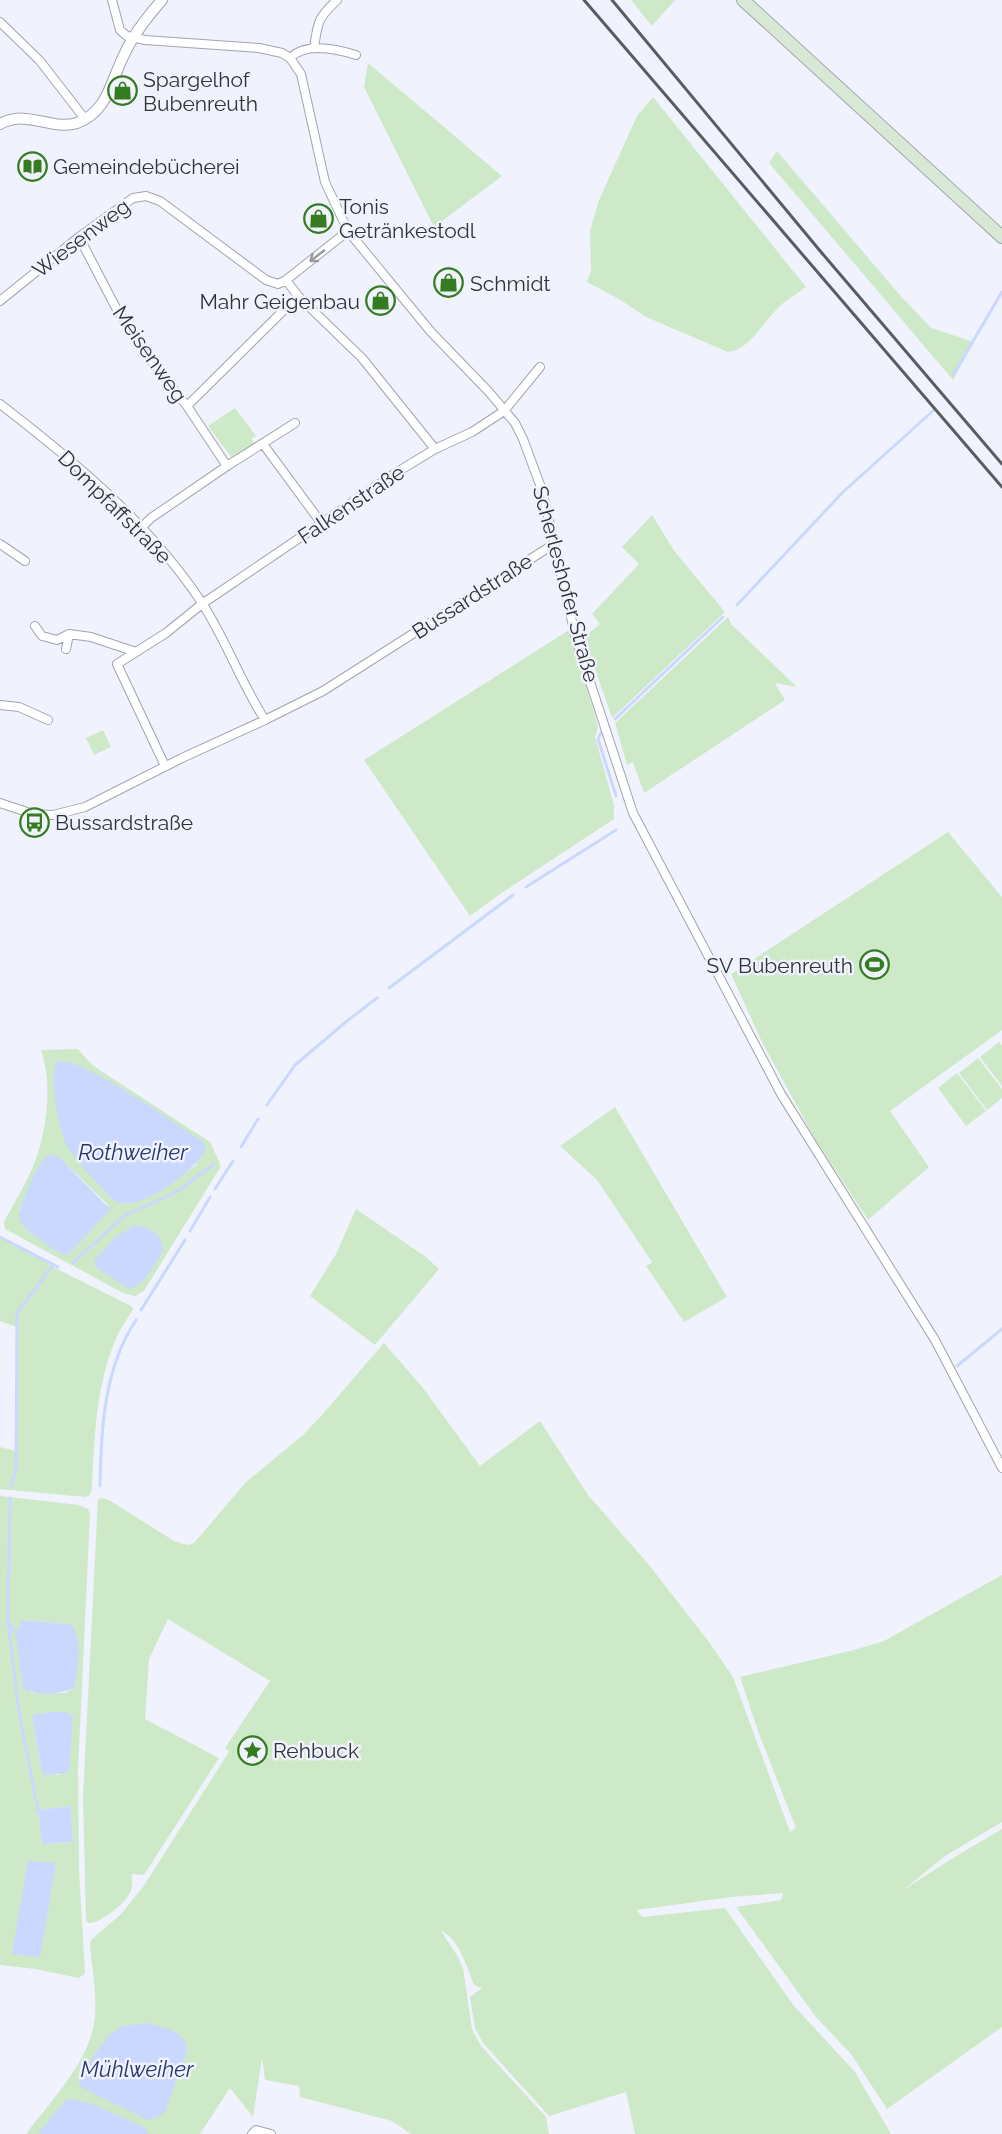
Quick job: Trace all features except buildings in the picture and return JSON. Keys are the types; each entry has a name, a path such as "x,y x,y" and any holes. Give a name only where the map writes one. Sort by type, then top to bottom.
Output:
{"main road":[{"path":"743,0 1002,237"}],"street":[{"path":"112,0 120,30 133,38 186,45 260,48 282,53 290,58 295,52 314,48 356,55"},
{"path":"0,124 17,118 29,118 66,125 85,119 100,108 107,98 124,53 162,0"},
{"path":"314,48 318,21 321,15 337,0"},
{"path":"0,22 40,61 85,119"},
{"name":"Scherleshofer Straße","path":"290,58 301,74 325,182 348,231 431,332 516,423 542,490 576,639 633,813 781,1094 935,1340 1002,1468"},
{"name":"Wiesenweg","path":"0,301 79,237 133,198 146,196 160,201 181,215 266,280 278,284 286,280"},
{"path":"348,231 286,280 298,296 362,358 435,449"},
{"name":"Meisenweg","path":"79,237 116,308 227,466"},
{"path":"187,406 298,296"},
{"path":"504,411 540,367"},
{"name":"Dompfaffstraße","path":"0,404 58,449 141,528 202,604 252,701 265,720"},
{"name":"Falkenstraße","path":"165,766 117,664 166,633 202,604 394,474 435,449 472,432 504,411"},
{"path":"141,528 227,466 295,423"},
{"path":"263,444 322,524"},
{"path":"0,543 25,561"},
{"name":"Bussardstraße","path":"0,803 33,814 53,815 85,807 165,766 265,720 345,677 554,544"},
{"path":"35,626 42,636 57,640 69,634 92,634 136,652"},
{"path":"66,649 69,634"},
{"path":"0,705 19,707 48,720"},
{"path":"254,2132 272,2134"}],"green space":[{"path":"631,0 675,0 652,26"},
{"path":"368,63 502,176 434,227 364,87"},
{"path":"653,97 806,287 779,307 749,341 736,350 728,352 646,317 587,282 591,270 590,231 599,200 637,116"},
{"path":"777,151 899,294 931,328 974,342 953,380 769,163"},
{"path":"235,408 256,436 251,439 255,444 231,457 208,426"},
{"path":"652,515 675,552 725,612 612,718 584,637 600,624 592,614 639,564 622,547"},
{"path":"728,617 732,625 797,687 775,683 785,700 644,793 633,762 627,765 615,723"},
{"path":"569,630 596,719 598,728 595,737 614,805 614,819 470,916 364,760"},
{"path":"103,730 111,747 94,755 86,738"},
{"name":"SV Bubenreuth","path":"948,832 1002,897 1002,1030 890,1111 929,1167 868,1220 814,1137 762,1042 731,974"},
{"path":"999,1042 1002,1045 1002,1086 980,1057"},
{"path":"78,1049 92,1065 210,1142 221,1166 144,1291 135,1296 123,1293 5,1229 4,1222 31,1171 42,1137 47,1107 47,1078 41,1050","holes":["54,1068 197,1164 161,1190 139,1201 118,1203 112,1199 57,1108","59,1157 109,1206 20,1220 20,1208"]},
{"path":"978,1058 1002,1089 1002,1098 987,1110 959,1073"},
{"path":"957,1073 986,1111 966,1126 938,1088"},
{"path":"615,1107 727,1297 684,1322 646,1266 652,1262 597,1180 560,1146"},
{"path":"356,1209 426,1257 439,1269 375,1345 310,1296 336,1254"},
{"path":"0,1237 133,1309 117,1337 104,1377 95,1433 92,1488 90,1495 85,1497 0,1489 0,1447 16,1451 17,1327 0,1321"},
{"path":"384,1343 423,1388 480,1466 540,1421 588,1495 649,1565 709,1642 733,1677 790,1832 796,1828 759,1734 740,1677 884,1641 1002,1575 1002,1822 945,1856 902,1891 1002,1829 1002,2027 887,2109 851,2054 816,2017 736,1907 781,1900 783,1893 731,1897 637,1910 642,1917 725,1908 794,2006 855,2072 891,2134 635,2134 626,2092 549,2116 483,2043 475,2028 470,1997 482,1988 474,1985 458,1947 441,1931 463,1968 472,2029 481,2046 546,2117 549,2134 411,2134 392,2121 300,2097 299,2086 265,2080 262,2058 253,2117 230,2088 200,2134 26,2134 76,2068 90,2039 94,2024 95,2004 91,1940 121,1914 143,1887 229,1751 225,1748 270,1681 168,1619 149,1659 145,1719 219,1758 144,1875 132,1874 132,1888 125,1900 100,1920 89,1923 86,1921 83,1797 98,1499 109,1500 174,1541 187,1545 194,1543 246,1482 303,1435"},
{"path":"0,1496 79,1505 88,1509 90,1514 78,1771 79,1870 85,1973 79,1978 0,1965","holes":["23,1620 70,1624 75,1687 64,1693 31,1693","51,1712 59,1775 42,1773 32,1715","69,1806 73,1842 42,1844 38,1810"]}],"water":[{"name":"Rothweiher","path":"57,1061 71,1063 108,1080 201,1140 206,1148 201,1157 182,1176 156,1194 130,1203 119,1203 112,1199 80,1164 66,1144 60,1127 54,1089"},
{"name":"Rothweiher","path":"52,1154 59,1157 110,1209 68,1255 42,1241 20,1220 23,1200 31,1182 42,1162"},
{"name":"Rothweiher","path":"135,1225 154,1232 161,1240 162,1251 146,1278 137,1286 129,1289 97,1268 94,1261 114,1238"},
{"path":"23,1620 70,1624 75,1630 78,1663 75,1687 49,1694 23,1689 16,1633"},
{"path":"65,1712 73,1716 69,1772 50,1775 42,1773 32,1715"},
{"path":"70,1806 73,1842 42,1844 38,1810"},
{"path":"28,1861 56,1863 40,1957 12,1954"},
{"name":"Mühlweiher","path":"149,2023 179,2035 186,2044 187,2051 165,2112 148,2120 82,2088 79,2083 80,2075 108,2036 122,2026"},
{"path":"72,2099 90,2103 144,2127 149,2134 38,2134 65,2101"}],"waterway":[{"path":"953,375 1002,292"},
{"path":"737,605 843,492 934,410"},
{"path":"615,719 723,617"},
{"path":"601,733 598,739 616,796"},
{"path":"526,887 616,830"},
{"path":"389,988 513,895"},
{"path":"267,1105 295,1065 377,998"},
{"path":"241,1147 258,1119"},
{"path":"215,1189 233,1161"},
{"path":"73,1263 124,1216 178,1191 214,1164"},
{"path":"190,1231 210,1197"},
{"path":"0,1237 58,1267"},
{"path":"141,1310 185,1240"},
{"path":"11,1486 16,1471 17,1313 53,1265"},
{"path":"100,1486 106,1400 117,1358 136,1320"},
{"path":"957,1366 1002,1329"},
{"path":"10,1498 8,1621 16,1633"},
{"path":"8,1621 19,1713 38,1810"}],"railway":[{"path":"584,0 1002,487"},
{"path":"612,0 821,252 1002,464"}],"place":[{"name":"Spargelhof Bubenreuth","path":"122,91"},
{"name":"Gemeindebücherei","path":"32,166"},
{"name":"Tonis Getränkestodl","path":"318,218"},
{"name":"Schmidt","path":"449,283"},
{"name":"Mahr Geigenbau","path":"381,301"},
{"name":"Bussardstraße","path":"34,822"},
{"name":"SV Bubenreuth","path":"874,965"},
{"name":"Rehbuck","path":"252,1750"}]}
